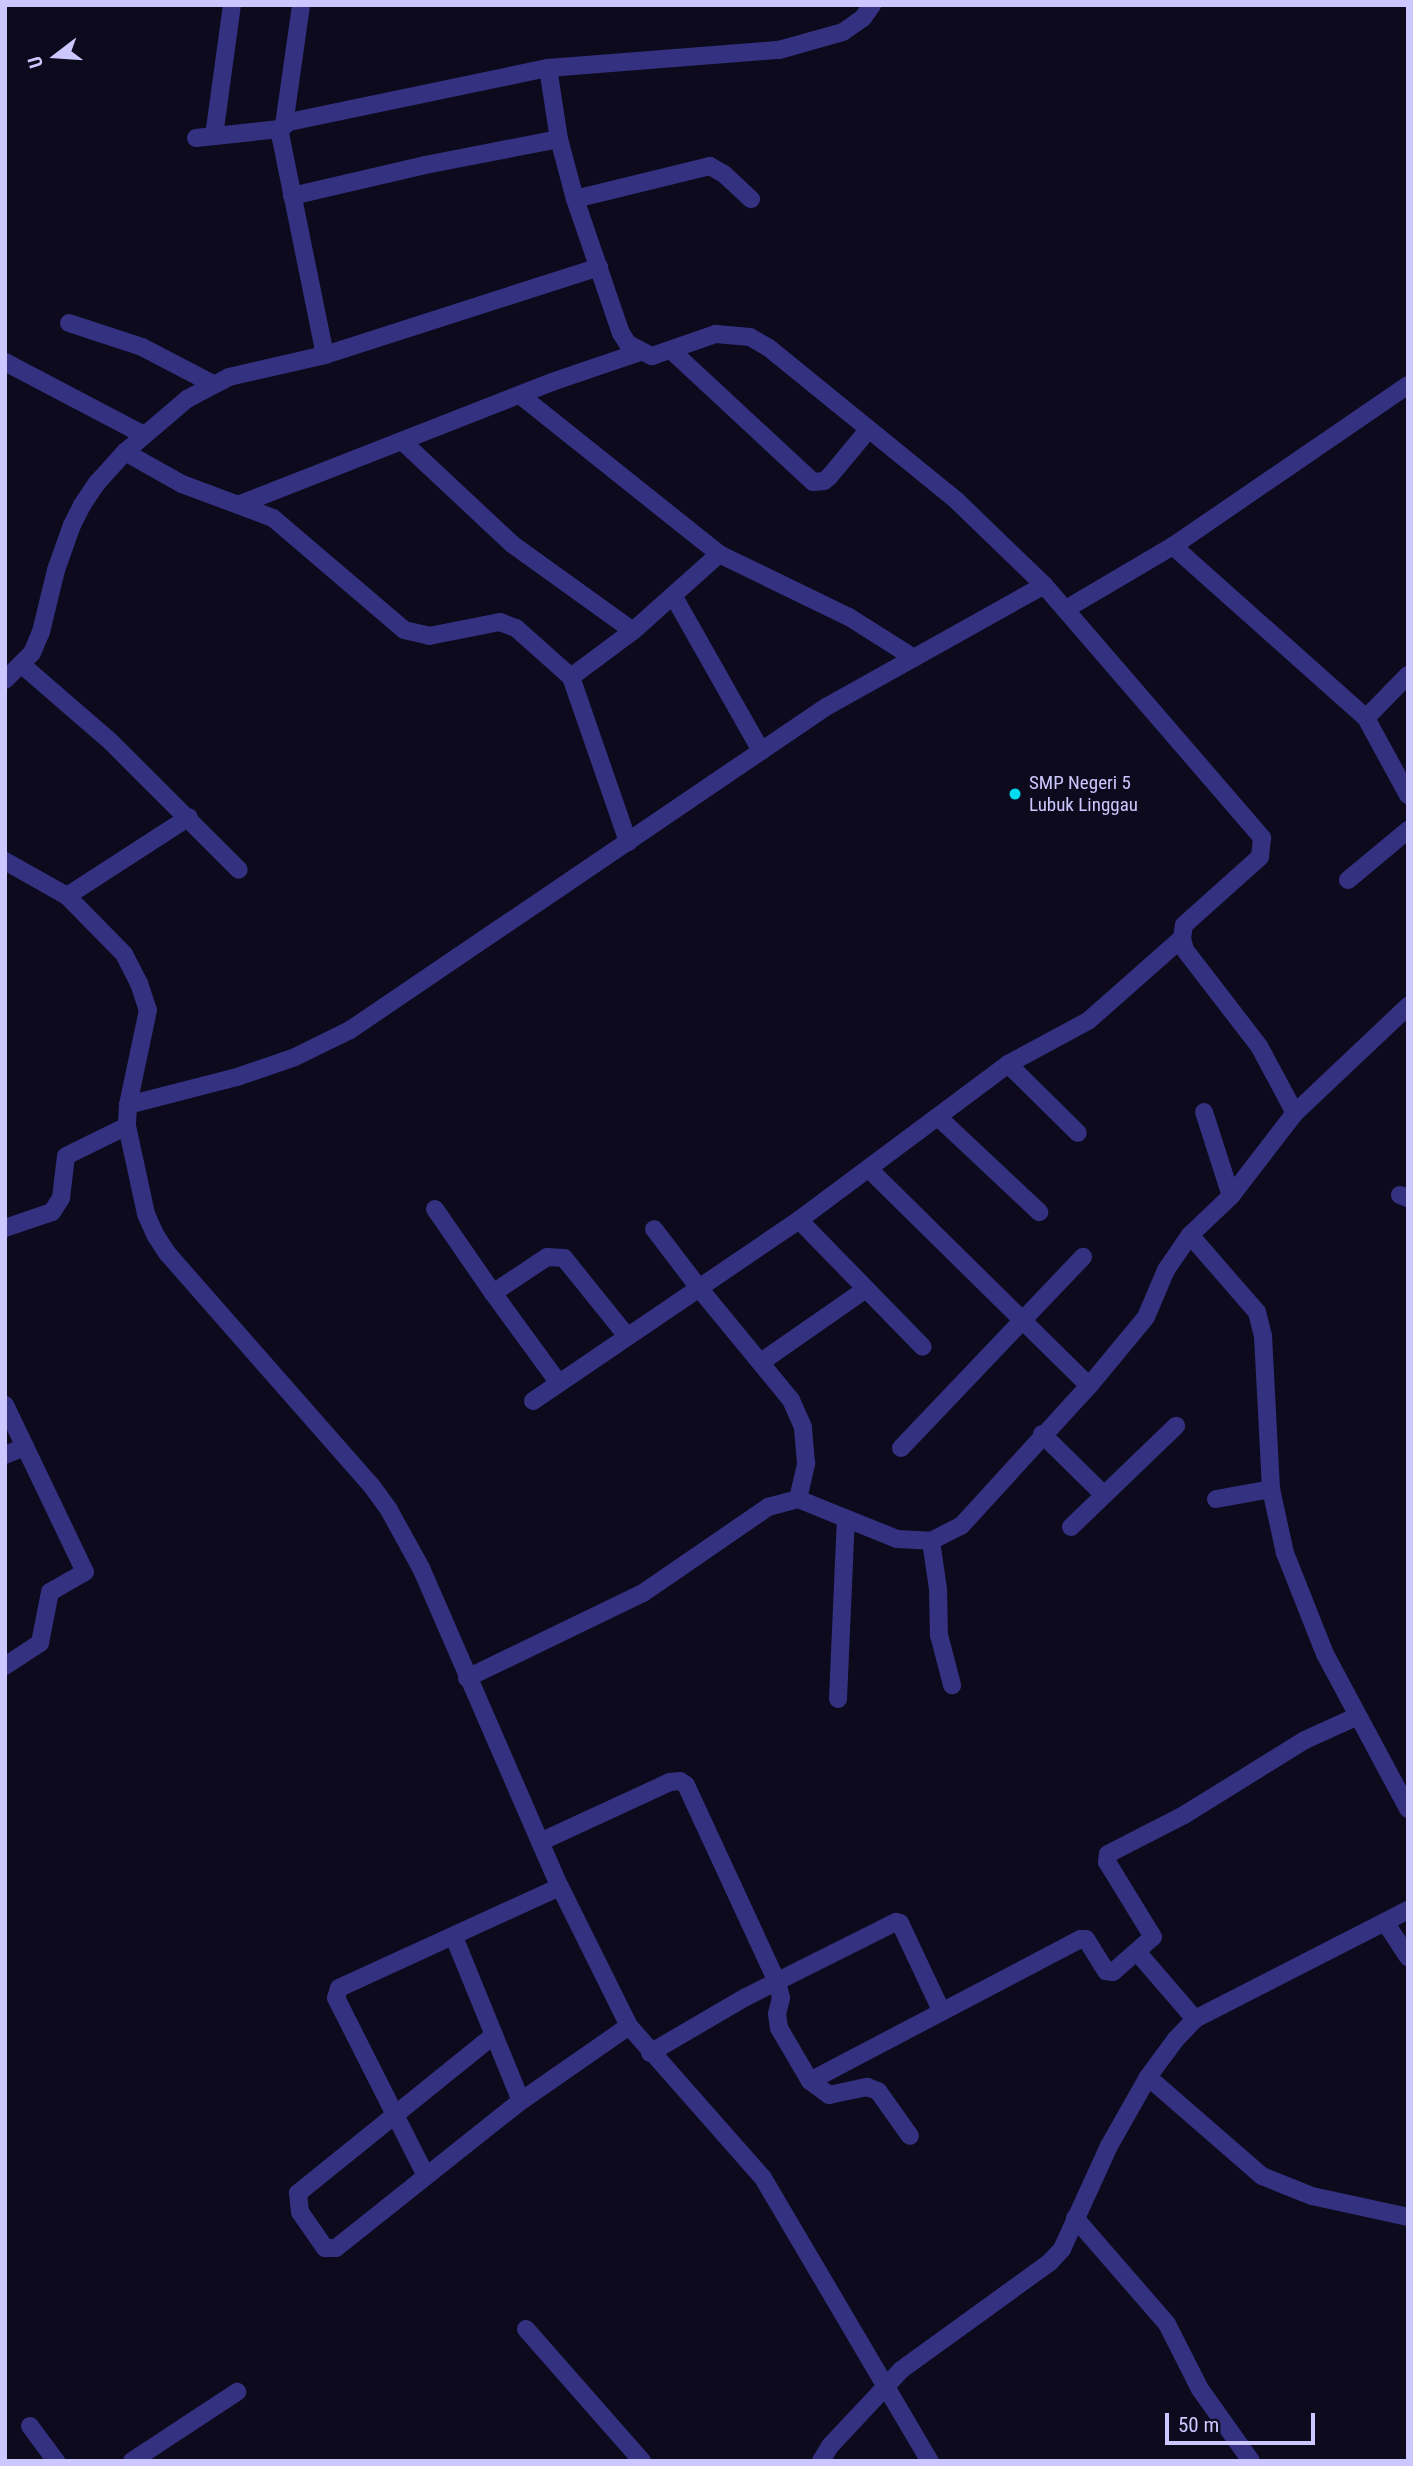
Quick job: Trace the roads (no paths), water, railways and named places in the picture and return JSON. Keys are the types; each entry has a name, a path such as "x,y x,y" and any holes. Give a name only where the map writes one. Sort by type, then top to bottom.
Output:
{"street":[{"path":"232,5 205,137 282,127 402,96 548,68 779,50 843,32 863,18 872,5"},
{"path":"301,5 282,127 292,196 325,355"},
{"path":"548,68 559,139 575,199 621,333 628,344 652,356 716,334 750,337 769,348 957,501 1044,585 1262,838 1260,857 1184,925 1182,938 1185,950 1259,1046 1295,1113"},
{"path":"292,196 425,165 559,139"},
{"path":"575,199 710,166 724,174 751,199"},
{"path":"5,680 32,653 41,632 72,525 96,483 125,452 187,399 213,384 325,355 599,267"},
{"path":"69,323 142,347 213,384"},
{"path":"672,351 813,482 824,481 829,477 869,429"},
{"path":"238,505 520,395 640,352"},
{"path":"5,362 144,435"},
{"path":"1066,608 1173,546 1408,385"},
{"path":"520,395 719,554 849,617 914,657"},
{"path":"402,441 492,528 633,631"},
{"path":"125,452 182,484 238,505 283,526 404,630 429,636 500,622 516,628 570,677 628,842"},
{"path":"1173,546 1366,718 1408,795"},
{"path":"570,677 633,631 719,554"},
{"path":"128,1105 237,1077 295,1057 350,1030 826,707 1044,585"},
{"path":"674,597 761,751"},
{"path":"21,664 110,741 239,870"},
{"path":"1366,718 1408,676"},
{"path":"66,896 188,817"},
{"path":"1348,880 1408,830"},
{"path":"5,862 66,896 124,954 148,1010 128,1105 127,1126 146,1214 156,1236 167,1253 372,1485 421,1568 560,1887 629,2026 650,2053 763,2178 930,2461"},
{"path":"533,1401 799,1220 1008,1064 1088,1021 1182,938"},
{"path":"467,1678 643,1593 768,1507 798,1499 897,1539 931,1541 961,1527 1042,1434 1089,1386 1146,1317 1166,1270 1190,1235 1231,1196 1295,1113 1408,1006"},
{"path":"1008,1064 1078,1133"},
{"path":"1204,1112 1231,1196"},
{"path":"938,1117 1039,1212"},
{"path":"5,1228 52,1212 61,1198 66,1156 127,1126"},
{"path":"869,1169 1089,1386"},
{"path":"435,1209 558,1382"},
{"path":"799,1220 923,1347"},
{"path":"654,1229 791,1400 803,1427 806,1463 798,1499"},
{"path":"1190,1235 1256,1312 1263,1336 1271,1489 1285,1553 1325,1654 1408,1809"},
{"path":"494,1293 547,1257 564,1258 627,1336"},
{"path":"901,1448 1083,1257"},
{"path":"761,1362 866,1289"},
{"path":"5,1405 85,1572 50,1592 40,1643 5,1666"},
{"path":"1071,1527 1176,1426"},
{"path":"1042,1434 1104,1495"},
{"path":"5,1455 25,1447"},
{"path":"1216,1499 1271,1489"},
{"path":"838,1699 846,1519"},
{"path":"931,1541 938,1589 939,1635 952,1685"},
{"path":"810,2081 941,2010 1083,1938 1108,1972 1138,1952 1153,1937 1107,1862 1108,1854 1184,1815 1306,1740 1358,1716"},
{"path":"540,1842 670,1782 680,1781 687,1785 778,1982 781,1998 777,2014 779,2028 810,2081 829,2095 867,2087 878,2091 911,2136"},
{"path":"426,2176 336,1997 340,1988 560,1887"},
{"path":"821,2461 885,2385 1050,2262 1062,2249 1109,2146 1148,2077 1176,2039 1195,2019 1408,1910"},
{"path":"650,2053 746,1997 898,1922 941,2010"},
{"path":"1385,1922 1408,1957"},
{"path":"454,1937 521,2101"},
{"path":"1138,1952 1195,2019"},
{"path":"494,2035 395,2117 305,2186 297,2202 300,2212 326,2248 336,2248 521,2101 629,2026"},
{"path":"1148,2077 1251,2170 1268,2180 1312,2196 1408,2217"},
{"path":"1075,2218 1167,2324 1200,2389 1251,2461"},
{"path":"526,2329 639,2458"},
{"path":"132,2461 237,2392"},
{"path":"30,2426 56,2461"}],"place":[{"name":"SMP Negeri 5 Lubuk Linggau","path":"1015,794"}]}
